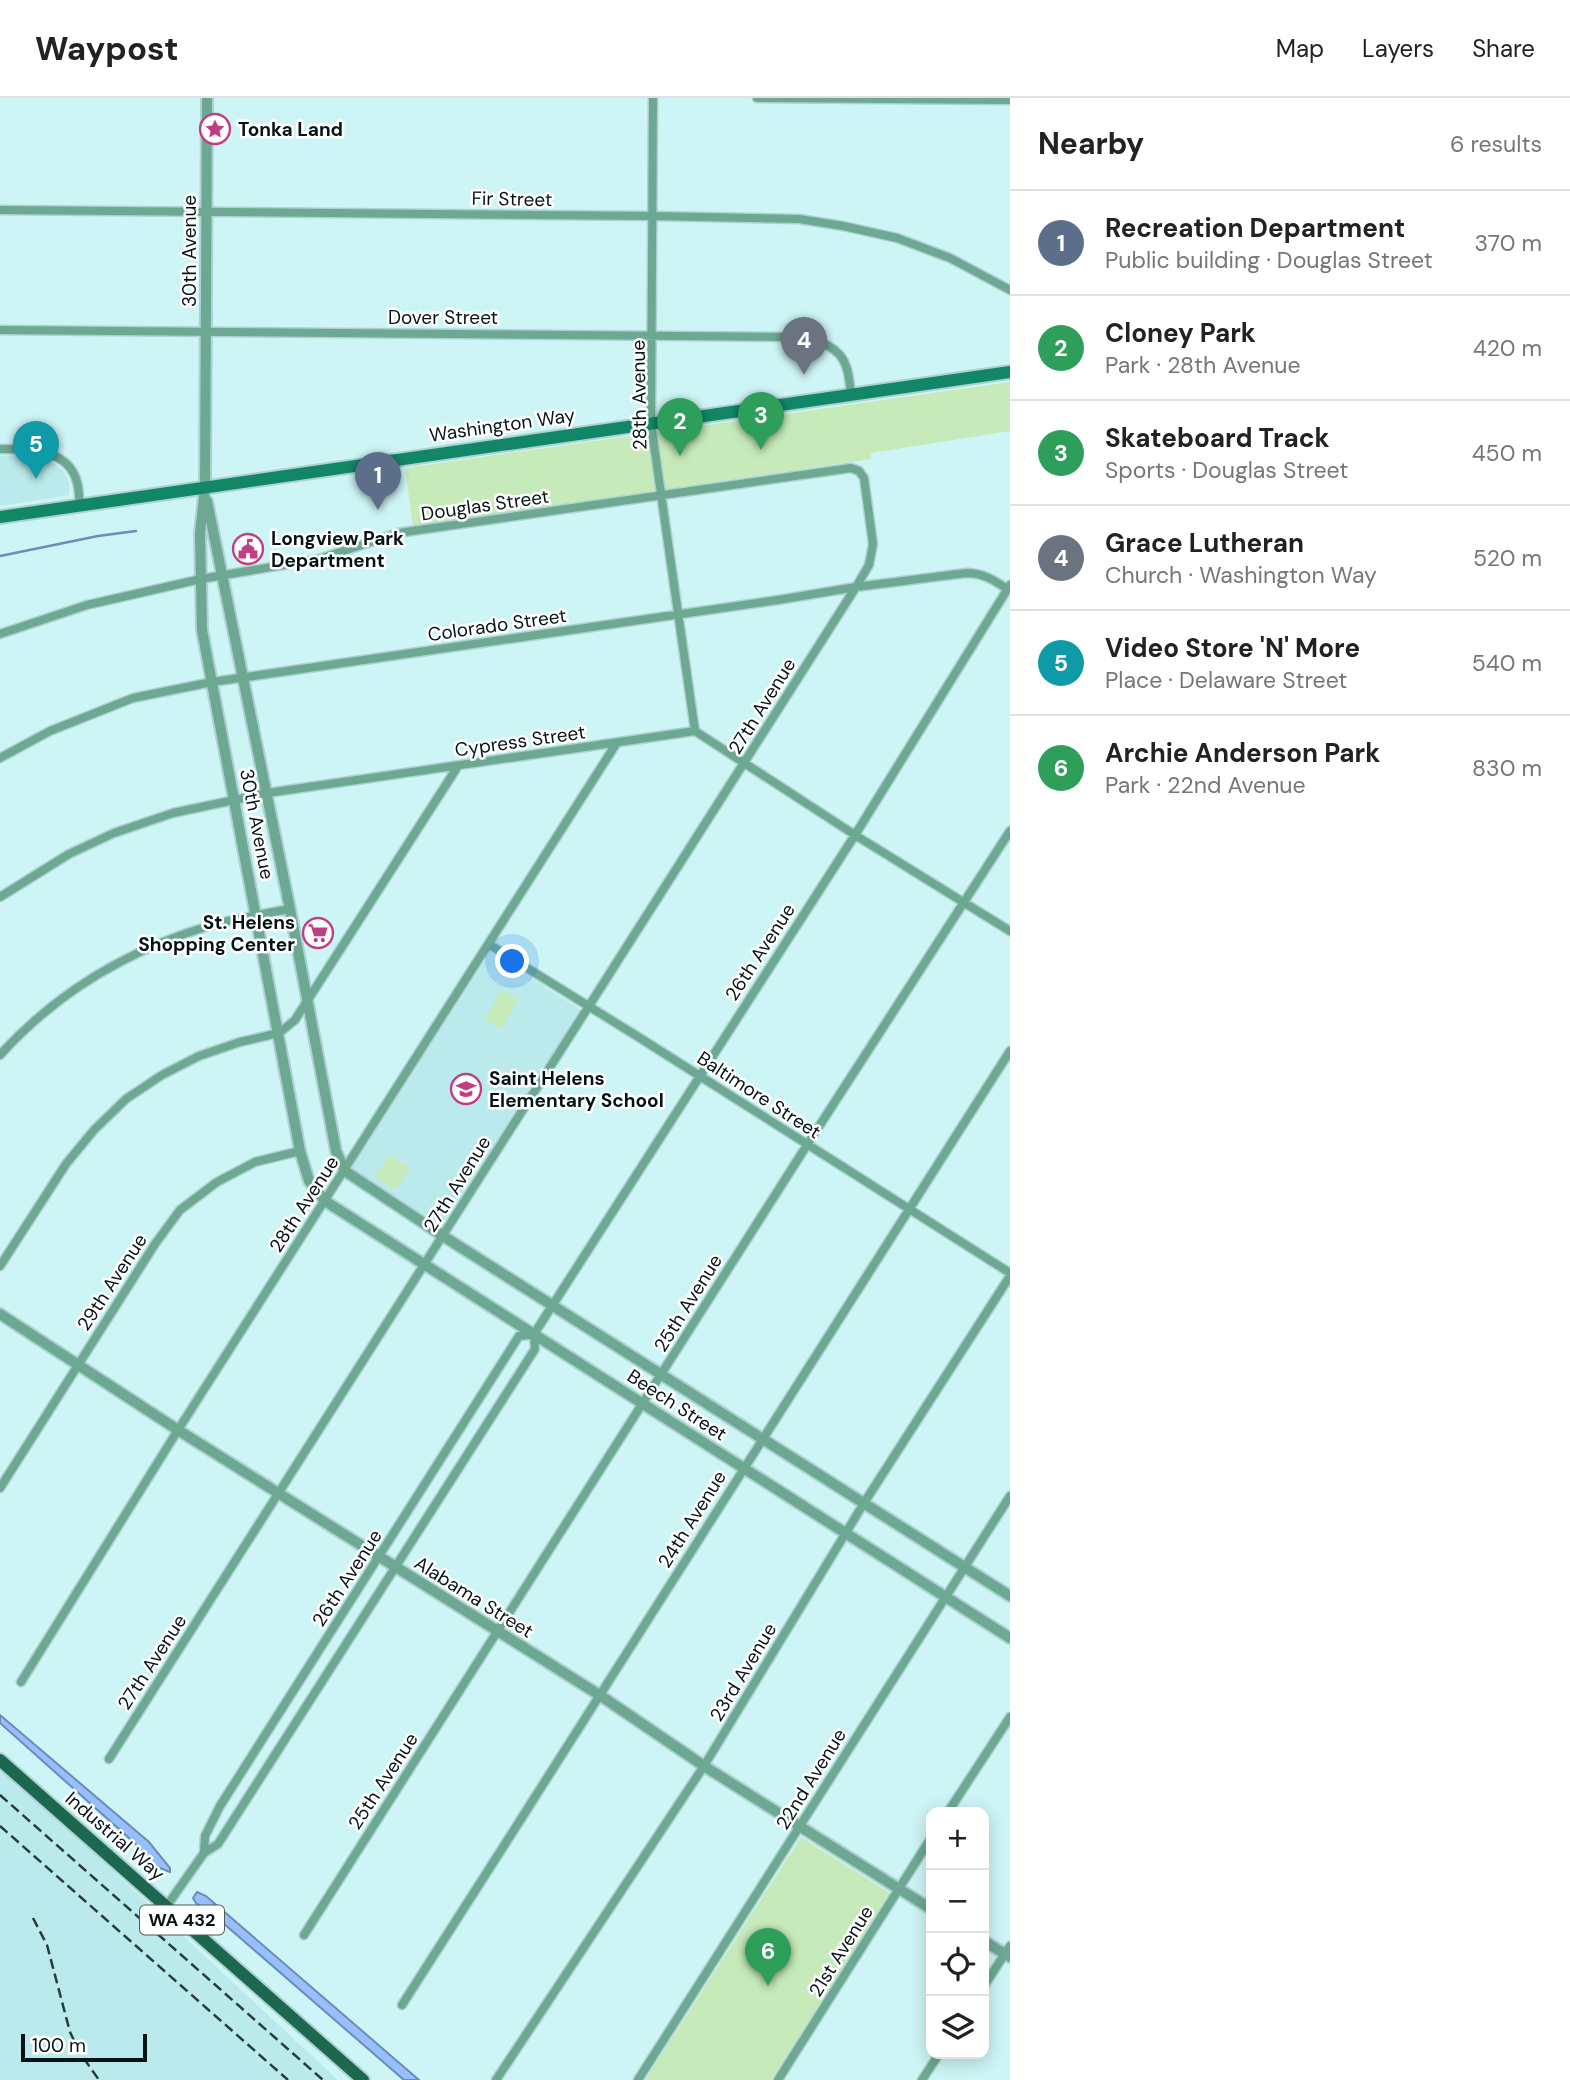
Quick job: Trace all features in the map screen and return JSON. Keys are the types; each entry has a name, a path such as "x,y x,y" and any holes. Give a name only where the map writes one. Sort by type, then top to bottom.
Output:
{"main road":[{"name":"Washington Way","path":"0,517 424,454 1010,372"},
{"name":"Industrial Way","path":"0,1760 363,2080"}],"street":[{"name":"30th Avenue","path":"207,98 205,488 200,533 202,630 300,1151 309,1181 325,1201"},
{"name":"28th Avenue","path":"653,98 651,424 695,731"},
{"path":"757,98 1010,100"},
{"name":"Fir Street","path":"0,210 799,219 897,238 950,258 1010,290"},
{"name":"Dover Street","path":"0,330 790,337 819,341 841,357 846,366 851,394"},
{"path":"0,449 34,449 60,459 70,467 77,481 80,505"},
{"name":"Douglas Street","path":"0,634 87,605 201,579 319,559 398,533 850,468 859,471"},
{"name":"27th Avenue","path":"109,1759 869,565 873,544 864,478 859,471"},
{"name":"30th Avenue","path":"205,488 336,1151 345,1171"},
{"name":"Colorado Street","path":"0,758 50,731 132,698 212,681 856,587 978,573 1009,587"},
{"name":"26th Avenue","path":"166,1907 204,1853 218,1844 396,1569 535,1349 534,1334 552,1305 855,835 1009,587"},
{"path":"695,731 1010,931"},
{"name":"Cypress Street","path":"0,897 69,854 114,833 173,813 267,793 695,731"},
{"name":"28th Avenue","path":"21,1682 178,1430 616,744"},
{"path":"0,1266 66,1164 94,1130 126,1099 162,1075 199,1056 240,1042 279,1033 295,1020 458,766"},
{"name":"25th Avenue","path":"304,1935 807,1144 1010,831"},
{"path":"0,1055 31,1023 79,986 120,961 169,939 214,925 290,909"},
{"name":"Baltimore Street","path":"489,945 1010,1275"},
{"name":"24th Avenue","path":"402,2005 1010,1051"},
{"name":"29th Avenue","path":"0,1488 155,1244 180,1210 217,1181 254,1162 300,1151"},
{"name":"Beech Street","path":"345,1171 1010,1596"},
{"name":"Beech Street","path":"325,1201 1010,1638"},
{"name":"23rd Avenue","path":"496,2080 704,1766 864,1503 1010,1275"},
{"name":"Alabama Street","path":"0,1314 926,1906"},
{"name":"26th Avenue","path":"204,1853 205,1836 220,1806 519,1336 534,1334"},
{"name":"22nd Avenue","path":"638,2080 1010,1496"},
{"path":"951,1807 1010,1717"},
{"name":"21st Avenue","path":"778,2080 926,1846"},
{"path":"989,1944 1008,1953 989,1979"},
{"path":"922,2080 936,2059"}],"shaded area":[{"path":"0,456 35,456 48,460 63,470 69,482 69,495 0,506"},
{"name":"Saint Helens Elementary School","path":"490,952 581,1010 441,1226 351,1168"},
{"path":"0,1766 338,2080 0,2080"}],"green space":[{"path":"1010,382 1010,431 871,453 871,459 413,526 405,468"},
{"path":"502,990 518,1000 501,1029 484,1019"},
{"path":"389,1155 410,1168 396,1190 375,1177"},
{"path":"801,1837 890,1893 771,2080 645,2080"}],"water":[{"path":"0,1715 149,1842 170,1868 170,1872 152,1865 139,1847 0,1723"},
{"path":"197,1892 206,1896 419,2080 404,2080 223,1923 196,1903 193,1898"}],"waterway":[{"path":"0,556 136,531"}],"railway":[{"path":"0,1795 323,2080"},
{"path":"0,1826 288,2080"},
{"path":"33,1918 47,1945 70,2032 80,2053 99,2080"}],"place":[{"name":"Tonka Land","path":"215,129"},
{"name":"Grace Lutheran","path":"804,375"},
{"name":"Skateboard Track","path":"761,450"},
{"name":"Cloney Park","path":"680,456"},
{"name":"Video Store 'N' More","path":"36,479"},
{"name":"Recreation Department","path":"378,510"},
{"name":"Longview Park Department","path":"248,549"},
{"name":"St. Helens Shopping Center","path":"318,933"},
{"name":"Saint Helens Elementary School","path":"466,1089"},
{"name":"Archie Anderson Park","path":"768,1986"}]}
